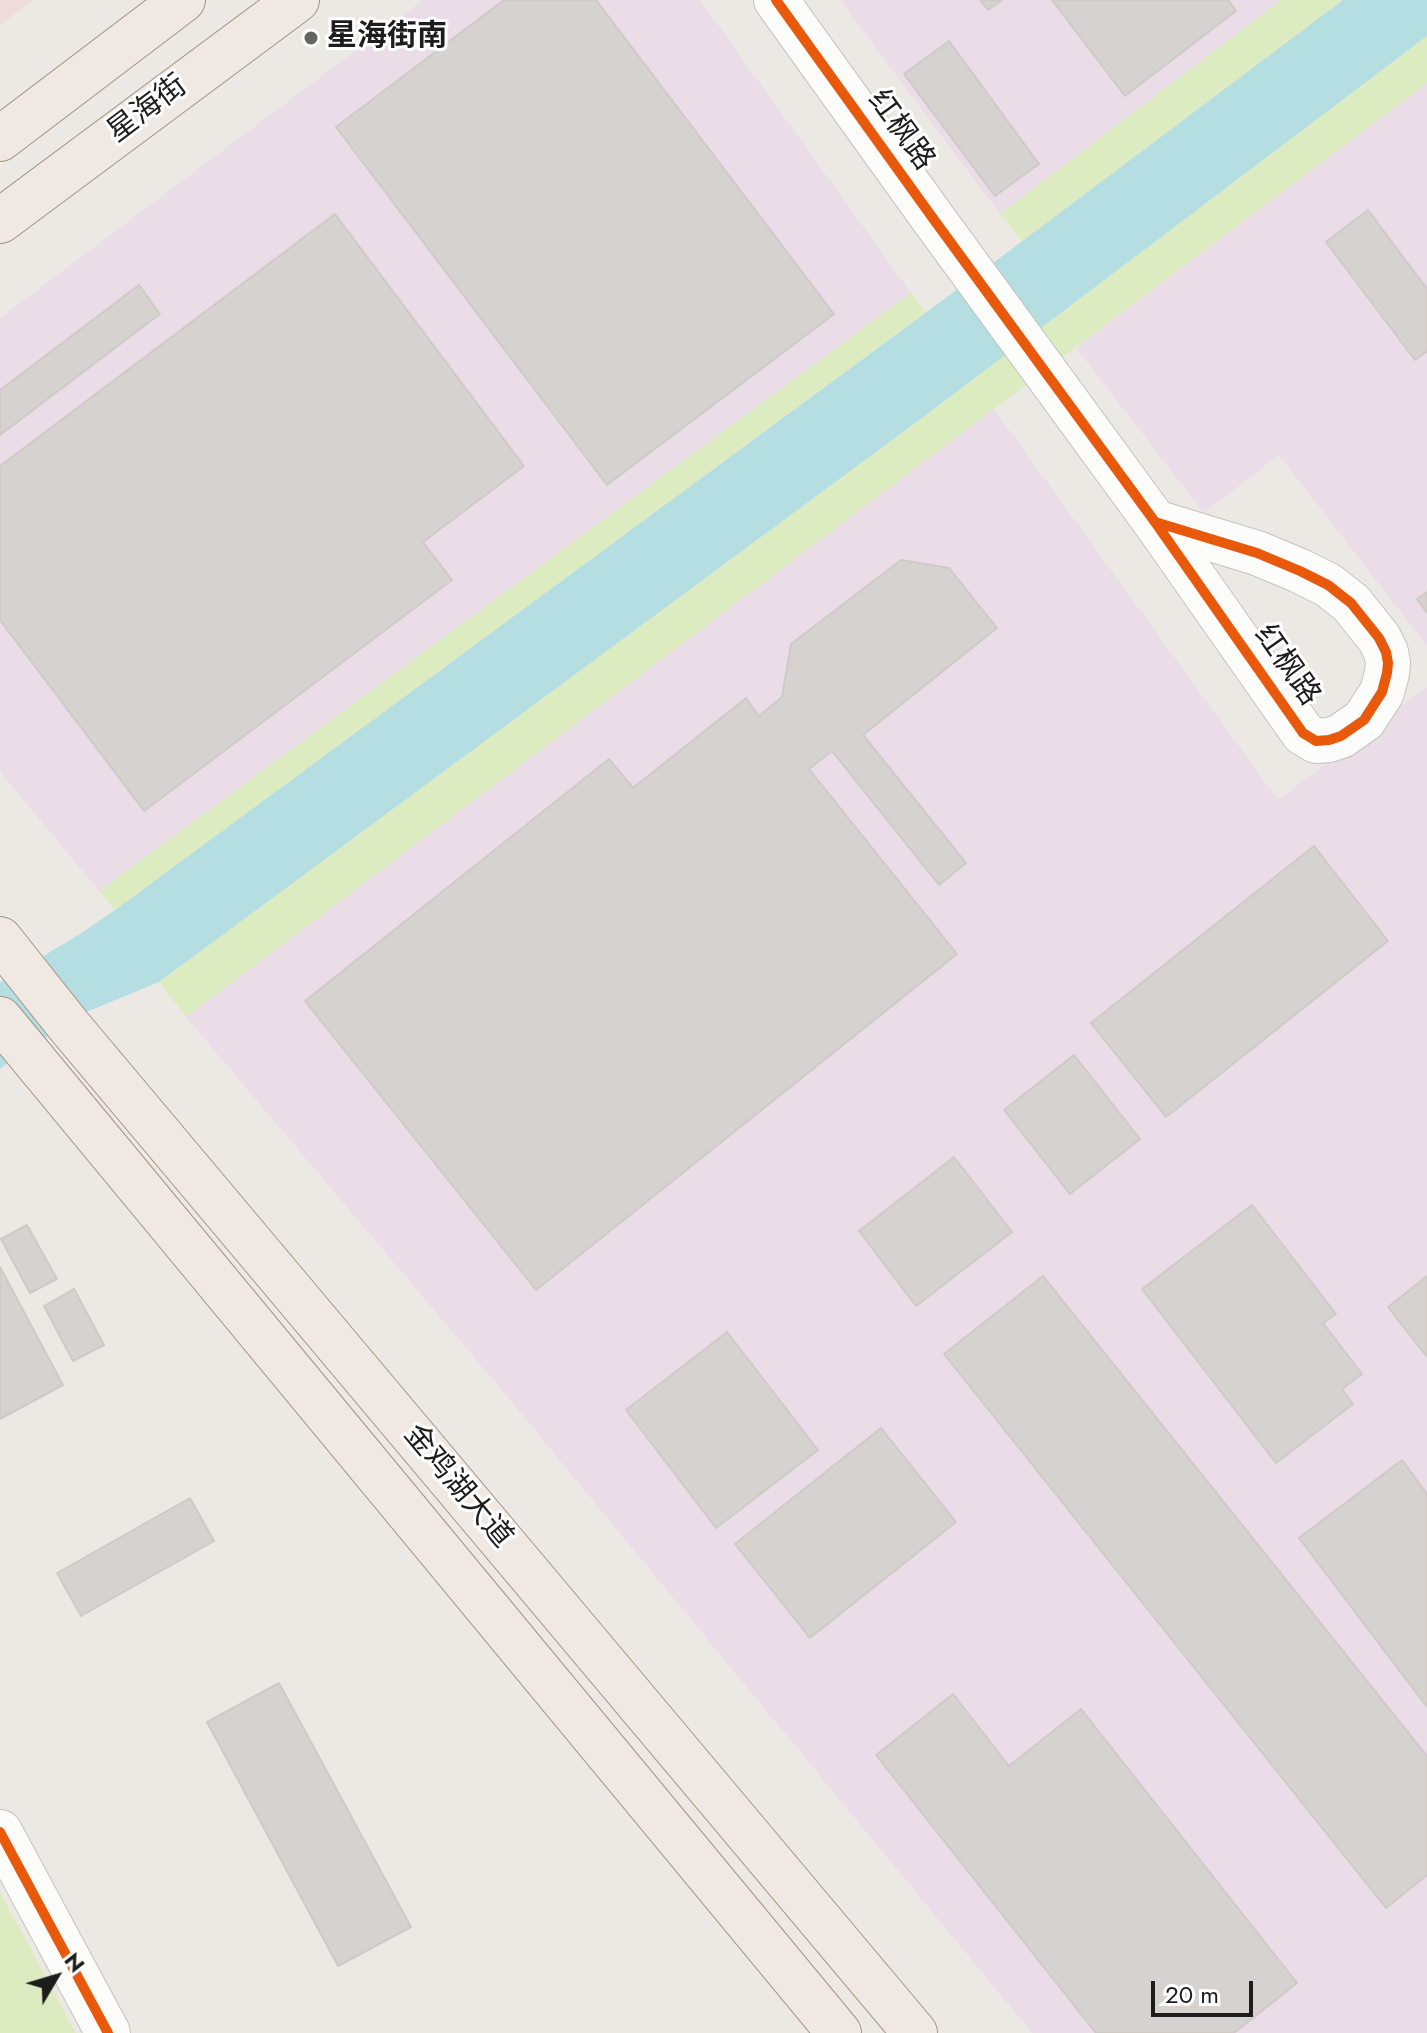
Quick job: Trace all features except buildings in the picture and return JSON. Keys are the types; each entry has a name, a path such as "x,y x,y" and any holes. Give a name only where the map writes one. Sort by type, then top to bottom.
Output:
{"main road":[{"path":"0,139 183,0"},
{"name":"星海街","path":"0,221 297,0"},
{"name":"金鸡湖大道","path":"7,948 69,1026 915,2033"},
{"name":"金鸡湖大道","path":"0,1019 839,2033"}],"street":[{"name":"红枫路","path":"776,0 1155,522 1303,733 1316,741 1329,740 1341,736 1364,720 1382,692 1388,663 1379,638 1351,603 1328,585 1257,553 1155,522"},
{"path":"0,1832 108,2033"}],"shaded area":[{"path":"0,0 34,0 0,25"},
{"path":"423,0 700,0 911,293 99,891 0,772 0,318"},
{"path":"840,0 1281,0 1000,214"},
{"path":"1427,83 1427,646 1279,455 1204,513 1076,348"},
{"path":"994,409 1278,800 1427,686 1427,2033 1032,2033 505,1394 186,1017"}],"green space":[{"path":"1281,0 1343,0 1022,241 1000,214"},
{"path":"1427,36 1427,83 186,1017 159,982 926,415"},
{"path":"911,293 926,312 115,910 99,891"},
{"path":"0,1892 76,2033 0,2033"}],"water":[{"path":"1343,0 1427,0 1427,36 926,415 159,982 84,1013 0,1069 0,982 115,910 985,269"}],"cycle path":[{"path":"776,0 1155,522 1303,733 1316,741 1329,740 1341,736 1364,720 1382,692 1388,663 1379,638 1351,603 1328,585 1257,553 1155,522"},
{"path":"0,1832 108,2033"}],"place":[{"name":"星海街南","path":"311,38"}]}
